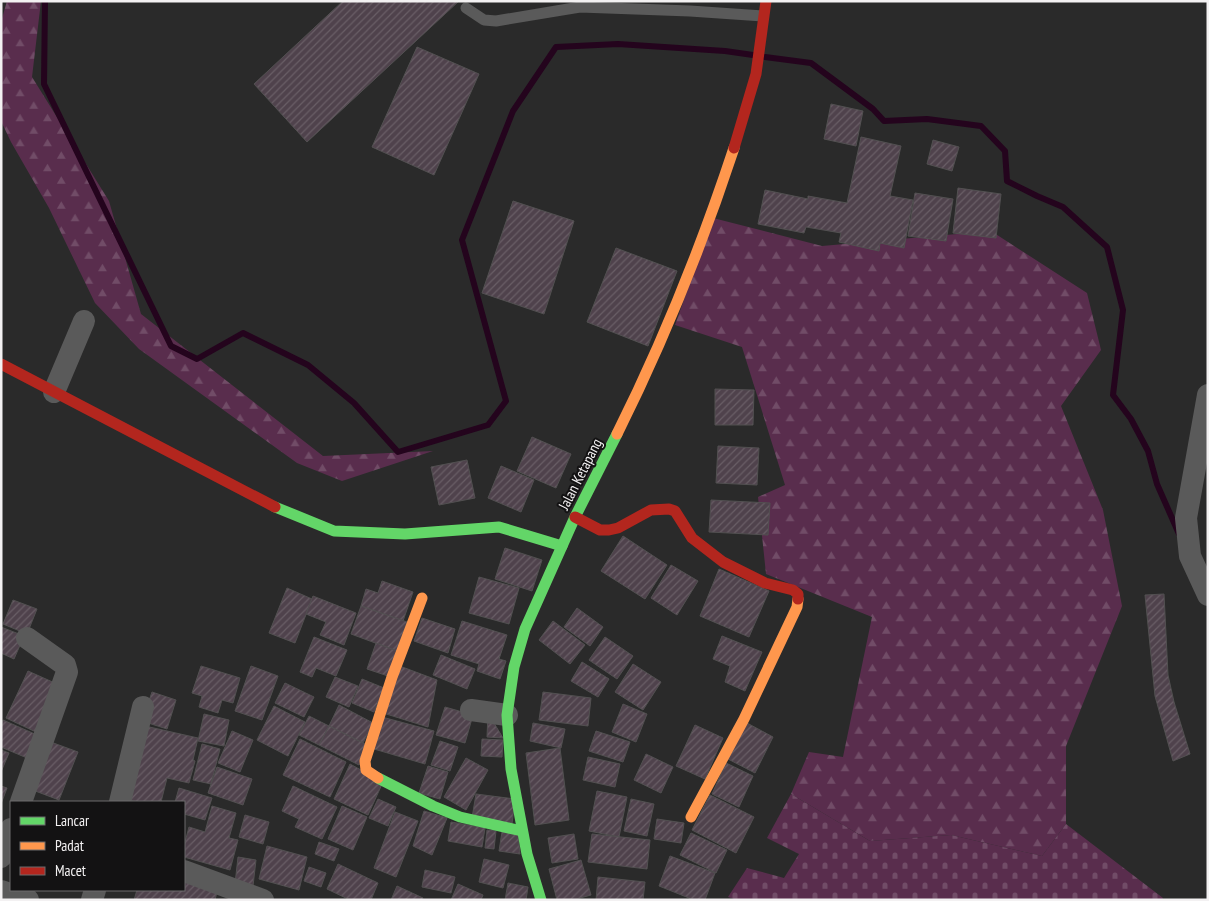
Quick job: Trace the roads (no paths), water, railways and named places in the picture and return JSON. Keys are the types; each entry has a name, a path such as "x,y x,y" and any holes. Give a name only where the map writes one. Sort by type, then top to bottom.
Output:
{"street":[{"name":"Jalan Ketapang","path":"541,900 527,854 511,769 507,715 514,667 525,629 575,517 639,387 693,264 739,134 756,74 766,1"},
{"path":"54,392 84,320"},
{"path":"1,364 281,510 334,530 405,534 499,527 562,546"},
{"path":"1208,395 1186,518 1186,536 1190,556 1208,595"},
{"path":"575,517 600,530 609,530 618,528 651,510 670,509 675,511 692,538 723,562 749,576 793,590 798,594 797,607 744,719 691,817"},
{"path":"422,598 386,693 365,761 366,770 433,806 460,817 522,831"},
{"path":"21,801 67,672 66,665 27,638"},
{"path":"120,801 144,707"},
{"path":"471,710 507,715"},
{"path":"1,857 10,832"},
{"path":"185,870 264,900"},
{"path":"1,891 28,900"}],"lane":[{"path":"466,8 484,20 496,21 580,4 763,16"}],"waterway":[{"path":"45,1 44,84 171,346 197,359 243,333 308,365 354,403 398,452 488,425 506,401 462,240 513,111 556,47 618,44 725,51 753,55"},
{"path":"765,57 811,63 873,109 884,121 927,119 981,126 1005,151 1007,181 1063,207 1107,247 1123,310 1113,395 1131,419 1148,451 1157,484 1179,534"}]}
